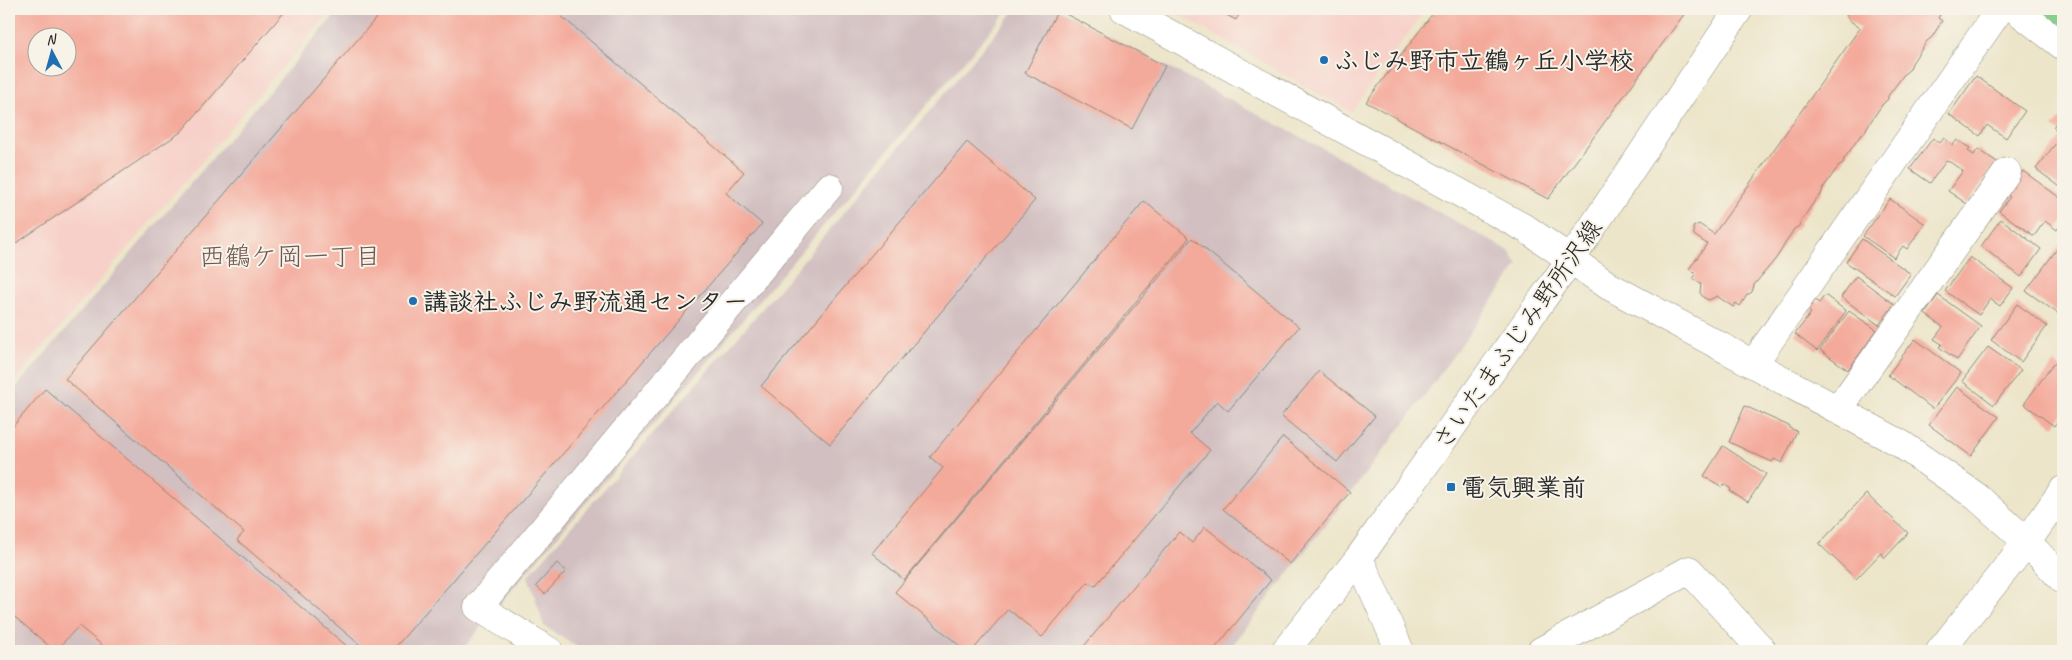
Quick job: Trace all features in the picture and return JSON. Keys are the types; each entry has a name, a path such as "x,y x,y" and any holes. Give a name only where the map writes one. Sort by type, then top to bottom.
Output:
{"street":[{"path":"1124,9 1528,230 1609,286 1901,444 1977,497 2027,542 2063,580"},
{"name":"さいたまふじみ野所沢線","path":"1284,651 1359,558 1571,259 1739,9"},
{"path":"1754,363 2000,9"},
{"path":"2014,9 2063,46"},
{"path":"1838,410 2006,172"},
{"path":"549,651 478,607 829,188"},
{"path":"1940,651 2027,542 2063,490"},
{"path":"1359,558 1400,651"},
{"path":"1541,651 1689,570 1763,651"}],"shaded area":[{"path":"9,9 332,9 9,387"},
{"name":"講談社ふじみ野流通センター","path":"340,9 1009,9 461,651 9,651 9,396"},
{"path":"1016,9 1058,9 1339,157 1509,251 1518,265 1413,412 1228,651 583,651 544,626 528,576 769,301"},
{"name":"ふじみ野市立鶴ヶ丘小学校","path":"1169,9 1426,9 1351,112"}],"green space":[{"path":"2035,9 2063,9 2063,30"}],"building":[{"path":"9,9 287,9 181,132 9,248"},
{"name":"講談社ふじみ野流通センター","path":"384,9 553,9 744,172 726,193 762,224 392,651 367,651 237,540 244,532 65,379"},
{"path":"1215,9 1242,9 1236,20"},
{"path":"1436,9 1688,9 1548,199 1366,102"},
{"path":"1857,9 1932,9 1940,15 1938,18 1942,21 1912,63 1910,69 1888,96 1888,99 1865,132 1844,159 1843,164 1838,167 1823,188 1821,195 1816,199 1799,226 1794,229 1777,257 1740,306 1736,303 1733,307 1717,296 1709,300 1704,298 1700,293 1701,284 1693,279 1696,274 1689,269 1707,244 1694,235 1693,227 1699,224 1714,234 1860,28 1849,20 1846,15 1847,11"},
{"path":"1058,10 1165,66 1132,129 1025,73"},
{"path":"1976,76 2025,111 2006,138 1987,125 1980,136 1949,114"},
{"path":"2063,115 2063,135 2053,127"},
{"path":"1933,138 1940,143 1944,138 1953,145 1957,140 1970,148 1968,151 1974,155 1978,149 1997,162 1967,204 1948,191 1963,171 1947,160 1930,183 1910,169"},
{"path":"2060,138 2063,140 2063,189 2036,169"},
{"path":"967,142 1035,200 830,444 761,386"},
{"path":"2023,171 2063,200 2063,221 2057,230 2045,221 2034,236 1999,211 2010,197 2006,194"},
{"path":"1890,199 1925,224 1907,249 1903,246 1894,258 1863,236"},
{"path":"1144,201 1189,238 904,580 872,553 943,468 930,457"},
{"path":"2001,219 2041,249 2021,277 1981,246"},
{"path":"1192,238 1299,327 1228,411 1217,401 1190,433 1210,450 1095,586 1088,582 1042,637 1008,609 972,651 966,651 895,592"},
{"path":"1862,239 1911,274 1895,296 1846,262"},
{"path":"2060,245 2063,247 2063,317 2026,291"},
{"path":"1970,257 2013,288 2000,306 1990,299 1979,315 1945,291"},
{"path":"1856,276 1894,304 1879,325 1841,297"},
{"path":"1825,295 1846,311 1817,351 1795,334 1811,313 1808,310 1815,300 1819,303"},
{"path":"1938,295 1981,326 1957,360 1939,347 1942,344 1934,339 1943,327 1925,314"},
{"path":"2017,304 2047,326 2021,362 1991,340"},
{"path":"1849,311 1877,330 1848,370 1820,350"},
{"path":"1915,339 1961,373 1933,409 1888,375"},
{"path":"1988,347 2021,370 1994,405 1962,381"},
{"path":"2054,363 2063,370 2063,413 2054,426 2024,404"},
{"path":"1319,371 1375,416 1337,462 1281,416"},
{"path":"1957,387 1999,417 1971,456 1929,425"},
{"path":"45,389 349,648 346,651 109,651 79,626 55,651 9,612 9,431"},
{"path":"1745,406 1797,431 1782,463 1774,459 1772,462 1729,442"},
{"path":"1283,437 1350,492 1290,564 1223,509"},
{"path":"1723,446 1766,474 1748,502 1730,491 1731,489 1724,484 1722,487 1704,476"},
{"path":"1866,494 1908,533 1885,558 1881,553 1856,579 1819,544"},
{"path":"1205,527 1271,580 1213,651 1080,651 1179,532 1192,543"},
{"path":"557,563 566,571 545,594 536,586"}],"place":[{"name":"ふじみ野市立鶴ヶ丘小学校","path":"1324,60"},
{"name":"講談社ふじみ野流通センター","path":"413,301"},
{"name":"電気興業前","path":"1451,487"}],"district":[{"name":"西鶴ケ岡一丁目","path":"290,256"}]}
